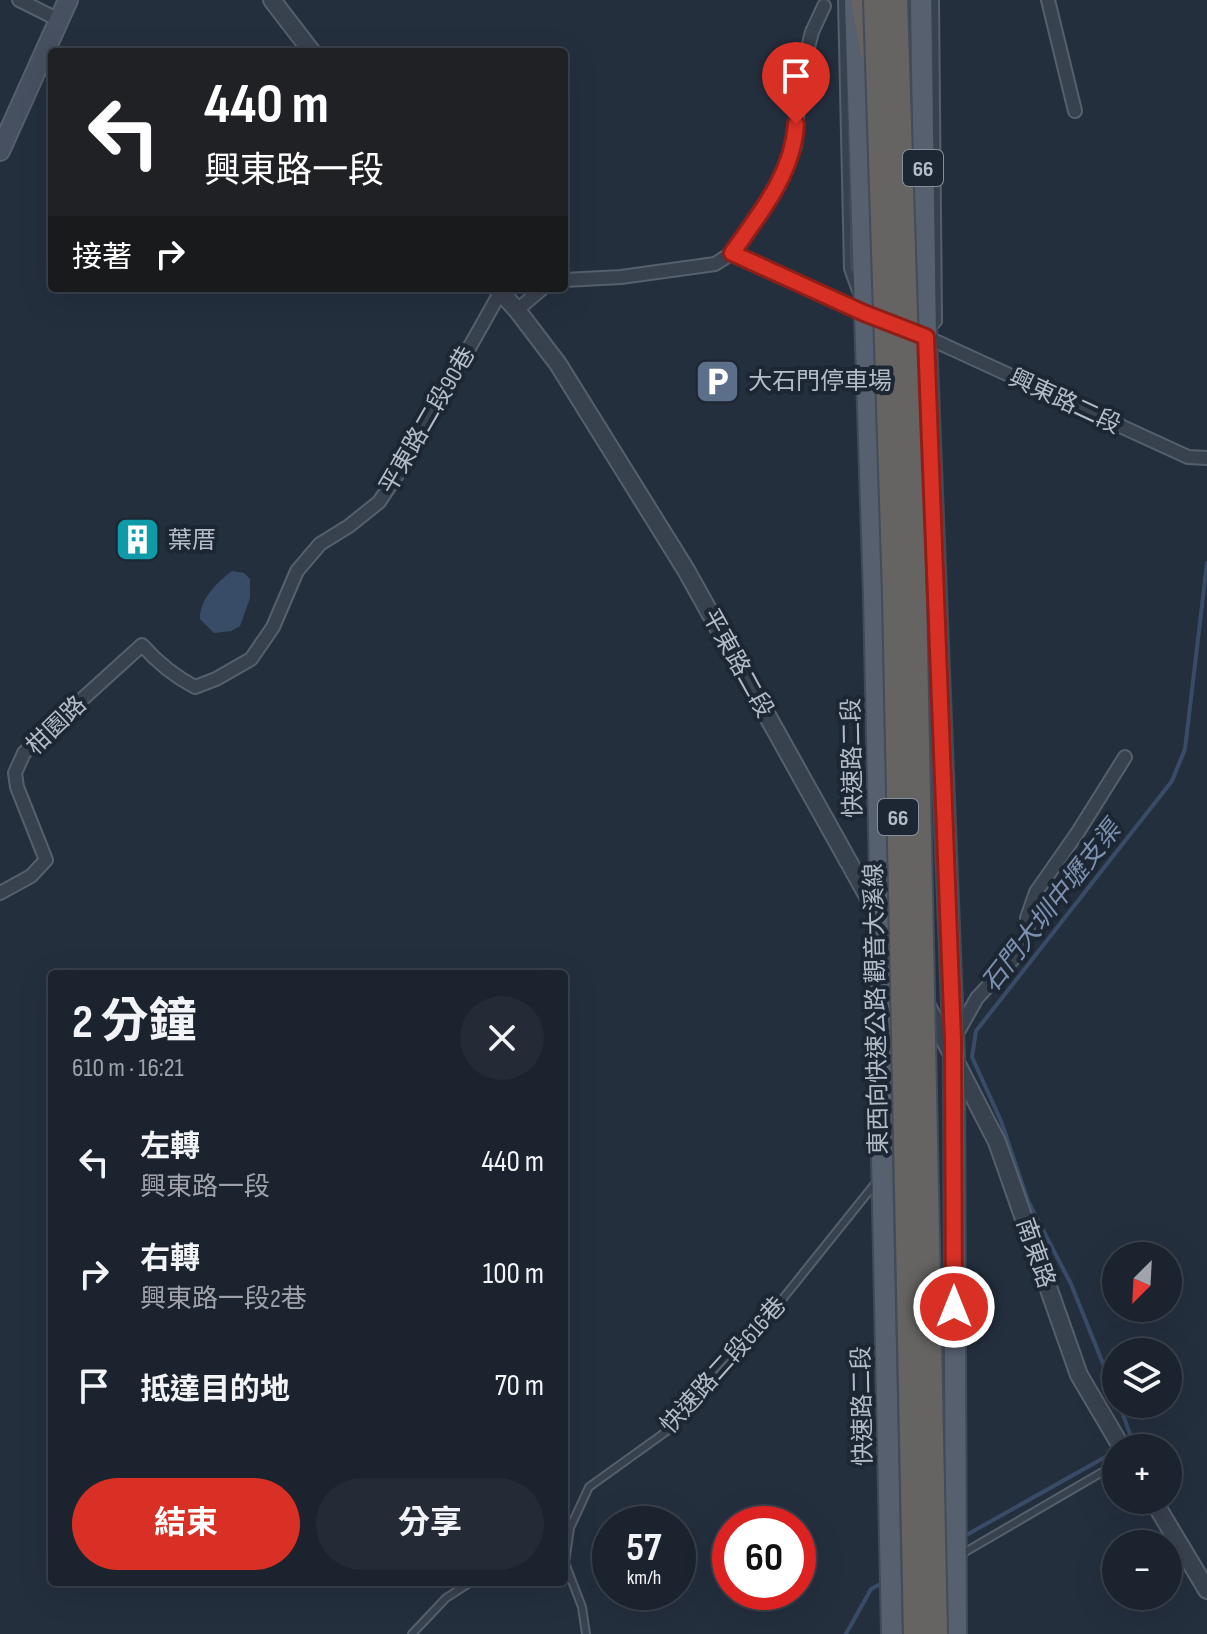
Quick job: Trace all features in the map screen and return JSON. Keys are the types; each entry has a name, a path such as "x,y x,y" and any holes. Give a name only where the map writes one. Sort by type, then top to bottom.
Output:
{"highway":[{"path":"862,0 888,82"},
{"name":"東西向快速公路 觀音大溪線","path":"875,0 888,82 916,613 936,1634"},
{"name":"東西向快速公路 觀音大溪線","path":"896,0 888,82 876,116 894,595 915,1634"},
{"path":"888,82 903,0"}],"main road":[{"path":"0,151 68,0"},
{"name":"快速路二段","path":"855,0 874,596 892,1634"},
{"name":"66","path":"921,0 926,337 953,1047 956,1634"}],"street":[{"path":"19,0 59,20"},
{"path":"272,0 309,48"},
{"path":"1048,0 1075,111"},
{"path":"568,280 621,277 715,264 732,253 774,194 795,146 800,78 812,32 824,6"},
{"name":"興東路二段","path":"732,253 864,313 926,337 1188,457 1207,458"},
{"name":"平東路二段90巷","path":"142,645 177,678 195,687 251,659 273,627 297,571 320,544 379,502 401,469 498,292"},
{"name":"平東路二段","path":"501,292 558,364 686,570 953,1047"},
{"path":"517,310 538,292"},
{"name":"柑園路","path":"0,893 31,876 46,860 17,787 15,773 24,753 64,711 78,703 142,645"},
{"path":"953,1047 977,998 1013,959 1028,934 1027,918 1036,892 1125,757"},
{"name":"南東路","path":"953,1047 997,1142 1079,1375 1114,1434"},
{"path":"1161,1514 1207,1590"}],"lane":[{"name":"快速路二段","path":"842,0 848,269 864,313"},
{"path":"926,337 938,322 935,0"},
{"name":"快速路二段616巷","path":"568,1536 589,1487 667,1431 736,1357 882,1174"},
{"path":"929,1574 1102,1472"},
{"name":"快速路二段616巷","path":"568,1571 582,1607 586,1634"},
{"path":"892,1597 917,1581"},
{"path":"412,1634 446,1598 465,1586"}],"water":[{"path":"232,571 244,573 250,579 250,598 240,626 231,631 214,633 200,619 202,605 215,586"}],"waterway":[{"name":"石門大圳中壢支渠","path":"1102,1361 1071,1284 1028,1201 1001,1121 972,1057 976,1031 1172,781 1185,749 1207,563"},
{"name":"石門大圳中壢支渠","path":"1124,1418 1130,1434"},
{"name":"石門大圳中壢支渠","path":"961,1538 1102,1459"},
{"name":"石門大圳中壢支渠","path":"846,1634 871,1589 884,1582"}],"place":[{"name":"大石門停車場","path":"717,381"},
{"name":"葉厝","path":"137,540"}],"route":[{"path":"796,124 795,146 774,194 732,253 864,313 926,337 953,1040 954,1307"}]}
